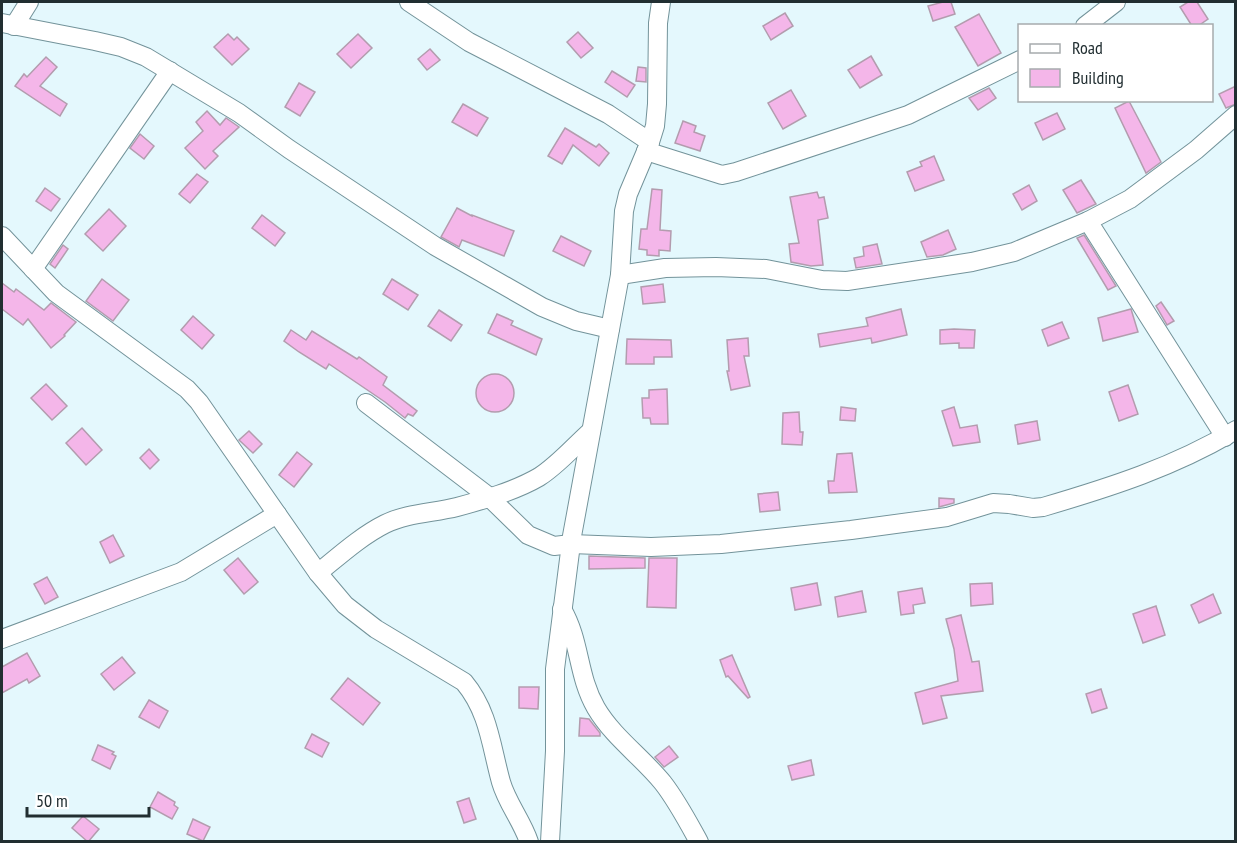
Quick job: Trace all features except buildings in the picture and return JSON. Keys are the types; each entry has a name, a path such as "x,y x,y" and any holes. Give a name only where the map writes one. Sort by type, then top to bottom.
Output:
{"street":[{"path":"8,25 29,2"},
{"path":"409,2 469,42 599,109 648,147 722,175 908,115 1018,61"},
{"path":"550,842 555,751 555,669 562,609 571,544 620,275 627,194 648,147 657,104 658,23 661,2"},
{"path":"1088,24 1116,2"},
{"path":"8,25 84,38 121,47 146,57 239,113 435,246 542,307 576,321 610,329"},
{"path":"33,269 170,71"},
{"path":"620,275 665,268 716,267 766,269 822,280 865,279 972,262 1014,252 1088,221 1130,199 1196,150 1236,115"},
{"path":"366,403 488,496 528,536 554,546 571,544 651,547 721,544 947,517 993,503 1043,507 1121,484 1177,461 1230,433 1088,221"},
{"path":"2,236 56,293 187,389 199,402 318,573 345,605 359,617 454,674 472,691 494,744 502,783 529,842"},
{"path":"318,573 371,532 385,524 410,515 456,507 521,486 553,467 591,431"},
{"path":"2,639 181,572 277,514"},
{"path":"562,609 574,632 586,688 596,708 608,726 664,784 699,842"}]}
